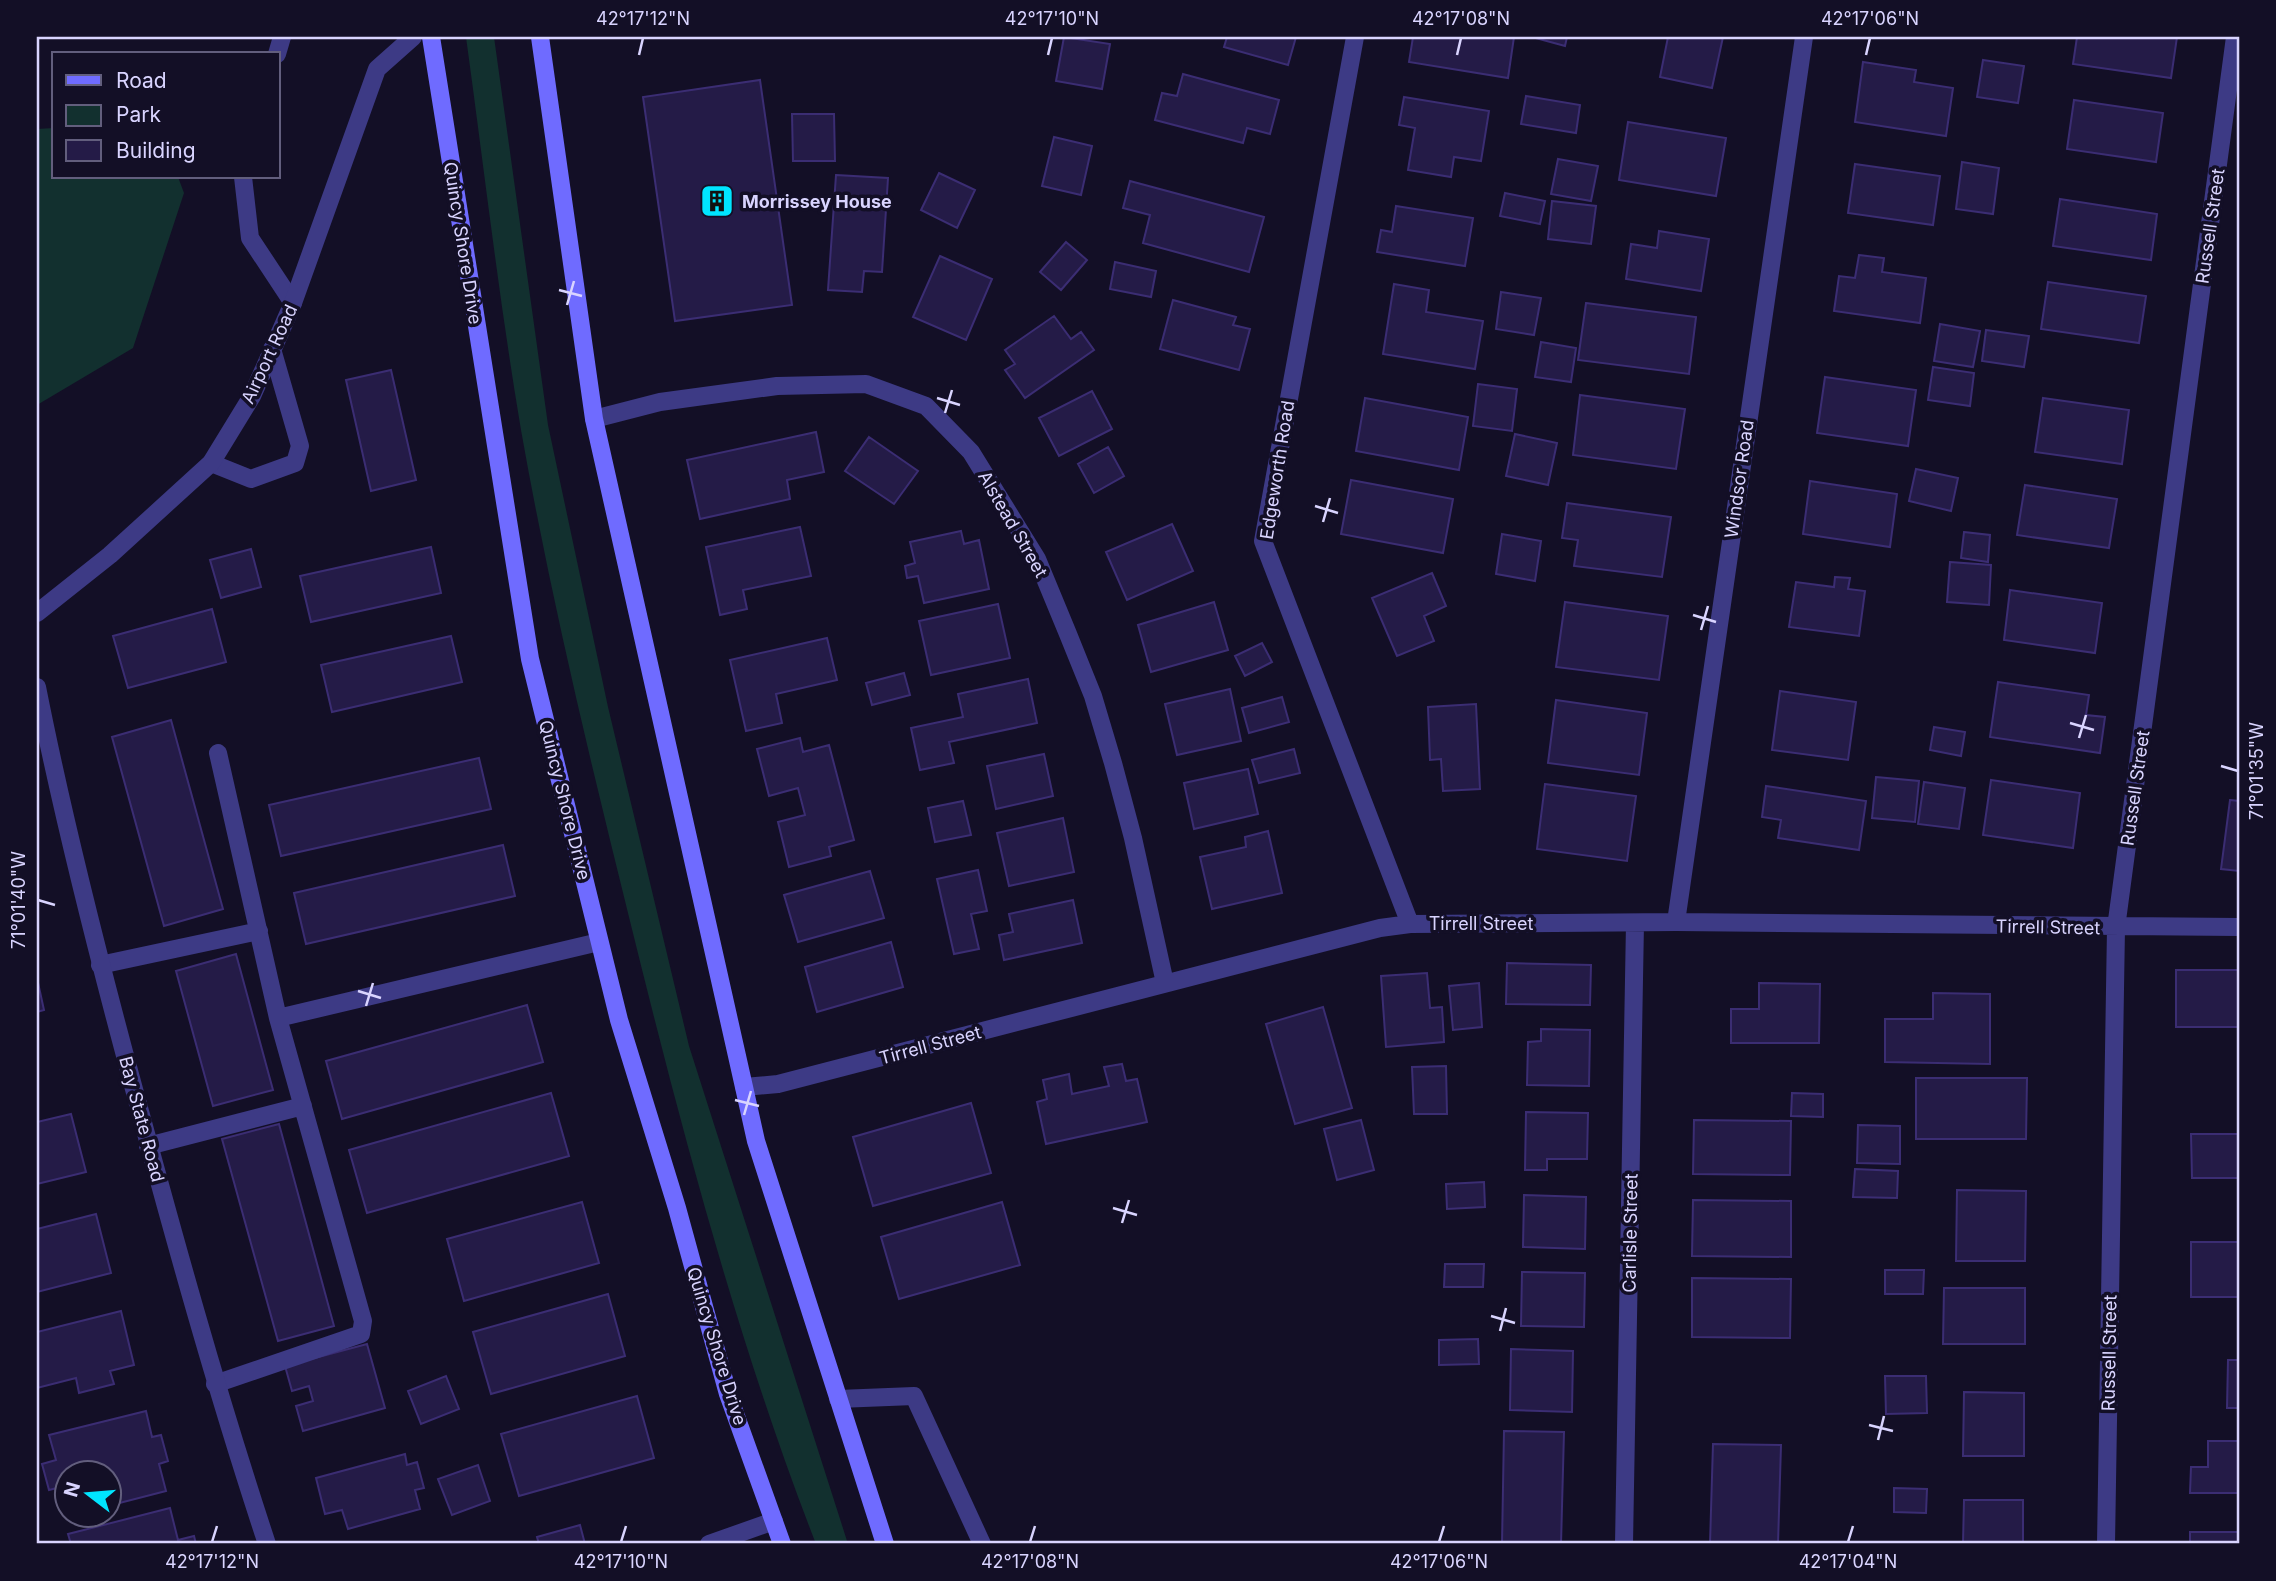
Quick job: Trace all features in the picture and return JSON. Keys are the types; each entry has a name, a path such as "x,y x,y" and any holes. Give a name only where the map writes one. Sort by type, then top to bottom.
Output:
{"main road":[{"name":"Quincy Shore Drive","path":"431,37 530,659 619,1020 677,1208 728,1394 782,1544"},
{"path":"540,37 594,419 756,1141 885,1544"}],"street":[{"name":"Airport Road","path":"37,614 110,555 211,463 252,396 293,303 377,69 413,37"},
{"name":"Edgeworth Road","path":"1355,37 1262,541 1410,923"},
{"name":"Windsor Road","path":"1676,922 1804,37"},
{"name":"Russell Street","path":"2106,1544 2116,928 2235,37"},
{"path":"243,178 250,238 293,303"},
{"path":"211,463 251,479 295,463 300,446 272,349"},
{"name":"Alstead Street","path":"594,419 660,402 777,386 866,384 926,406 971,452 1037,558 1093,695 1133,838 1165,984"},
{"name":"Bay State Road","path":"37,687 61,811 148,1146 215,1384 267,1544"},
{"path":"215,1384 361,1334 363,1321 278,1018 218,753"},
{"name":"Tirrell Street","path":"744,1087 786,1082 1380,928 1410,923 1676,922 2239,927"},
{"name":"Carlisle Street","path":"1624,1544 1635,923"},
{"path":"100,965 259,931"},
{"path":"278,1018 599,942"},
{"path":"148,1146 303,1106"},
{"path":"838,1399 914,1396 982,1544"},
{"path":"709,1544 774,1521"}],"green space":[{"path":"466,37 494,37 548,425 608,707 689,1046 848,1544 816,1544 787,1467 712,1234 649,996 599,796 532,491 506,332"},
{"path":"52,128 52,178 178,178 184,193 133,348 37,405 37,129"}],"building":[{"path":"1064,37 1110,44 1102,89 1056,81"},
{"path":"1227,37 1296,37 1288,65 1224,47"},
{"path":"1413,37 1514,37 1508,78 1409,62"},
{"path":"1532,37 1567,37 1565,46"},
{"path":"1668,37 1723,37 1712,88 1660,77"},
{"path":"2077,37 2177,37 2171,78 2073,64"},
{"path":"1983,60 2024,66 2018,103 1977,97"},
{"path":"1863,62 1916,70 1914,82 1953,88 1946,136 1855,122"},
{"path":"1183,74 1279,100 1270,134 1247,128 1243,143 1155,120 1162,93 1177,96"},
{"name":"Morrissey House","path":"760,80 792,305 675,321 643,97"},
{"path":"1526,96 1580,105 1576,133 1521,124"},
{"path":"1404,97 1489,111 1481,161 1454,157 1451,177 1408,170 1415,128 1399,125"},
{"path":"2074,100 2163,113 2156,162 2067,149"},
{"path":"792,114 834,114 835,161 793,161"},
{"path":"1628,122 1726,138 1716,196 1619,180"},
{"path":"1054,137 1092,146 1081,195 1042,186"},
{"path":"1558,159 1598,166 1591,201 1551,194"},
{"path":"1962,162 1999,168 1993,214 1956,209"},
{"path":"1855,164 1940,176 1933,225 1848,213"},
{"path":"939,173 975,190 957,228 921,210"},
{"path":"836,175 888,178 882,272 864,271 862,292 828,290"},
{"path":"1130,181 1264,217 1249,272 1143,243 1150,215 1123,208"},
{"path":"1505,193 1545,201 1540,224 1500,216"},
{"path":"2060,199 2157,214 2151,260 2053,246"},
{"path":"1552,201 1596,206 1591,244 1548,239"},
{"path":"1396,206 1473,218 1465,266 1377,252 1381,230 1392,232"},
{"path":"1659,231 1709,239 1701,291 1626,279 1631,244 1657,248"},
{"path":"1066,242 1087,260 1061,290 1040,272"},
{"path":"1859,255 1884,258 1882,272 1926,278 1920,323 1834,311 1839,276 1855,278"},
{"path":"940,256 992,279 966,340 913,317"},
{"path":"1115,262 1156,271 1151,297 1110,289"},
{"path":"2048,282 2146,296 2139,343 2041,329"},
{"path":"1394,284 1429,290 1426,312 1483,321 1475,369 1383,354"},
{"path":"1501,292 1541,298 1534,335 1496,329"},
{"path":"1173,300 1236,317 1233,325 1250,329 1239,370 1160,349"},
{"path":"1586,303 1696,317 1689,374 1578,360"},
{"path":"1054,316 1071,339 1081,332 1094,350 1025,398 1005,370 1015,364 1005,350"},
{"path":"1940,324 1980,331 1973,367 1934,361"},
{"path":"1986,330 2029,336 2024,367 1982,361"},
{"path":"1541,342 1576,348 1571,382 1535,377"},
{"path":"1933,367 1974,373 1970,406 1928,400"},
{"path":"391,370 416,480 371,491 346,380"},
{"path":"1825,377 1916,390 1908,446 1817,433"},
{"path":"1478,384 1517,389 1512,431 1473,426"},
{"path":"1092,391 1112,429 1059,456 1039,418"},
{"path":"1580,395 1685,409 1676,469 1573,455"},
{"path":"1365,398 1468,417 1459,470 1356,451"},
{"path":"2043,398 2129,410 2122,464 2035,452"},
{"path":"816,432 824,472 787,480 790,499 700,519 687,460"},
{"path":"1515,434 1557,443 1548,485 1506,476"},
{"path":"869,437 918,471 894,504 845,471"},
{"path":"1108,447 1124,476 1094,493 1078,464"},
{"path":"1916,469 1958,478 1951,511 1909,501"},
{"path":"1351,480 1453,499 1443,553 1341,534"},
{"path":"1810,481 1897,494 1890,547 1803,534"},
{"path":"2025,485 2117,499 2109,548 2017,535"},
{"path":"1567,503 1671,517 1662,577 1574,566 1578,540 1562,538"},
{"path":"1172,524 1193,571 1127,600 1106,552"},
{"path":"800,527 811,576 743,590 747,609 720,615 706,547"},
{"path":"961,531 964,544 979,540 989,589 924,603 918,576 907,578 905,566 915,563 910,542"},
{"path":"1964,532 1990,535 1988,562 1961,558"},
{"path":"1502,534 1541,541 1535,581 1496,574"},
{"path":"431,547 441,593 311,622 300,576"},
{"path":"251,549 261,587 221,598 210,560"},
{"path":"1950,562 1991,565 1989,605 1947,602"},
{"path":"1432,573 1446,606 1424,616 1434,641 1397,656 1372,598"},
{"path":"1835,577 1850,578 1848,589 1865,591 1859,636 1789,627 1796,582 1834,587"},
{"path":"2010,590 2102,603 2095,653 2004,640"},
{"path":"1214,602 1228,650 1151,672 1138,625"},
{"path":"1565,602 1668,616 1659,680 1556,667"},
{"path":"998,604 1010,658 931,675 919,621"},
{"path":"212,609 226,662 128,688 113,636"},
{"path":"451,636 462,682 332,712 321,665"},
{"path":"827,638 837,680 776,694 782,723 746,731 730,660"},
{"path":"1262,643 1272,662 1245,676 1235,656"},
{"path":"904,673 910,695 872,705 866,683"},
{"path":"1028,679 1037,723 949,742 954,763 920,770 911,728 963,717 958,694"},
{"path":"1998,682 2089,695 2086,715 2105,717 2100,753 1990,737"},
{"path":"1230,689 1241,741 1177,755 1165,704"},
{"path":"1780,691 1856,702 1848,760 1772,750"},
{"path":"1282,697 1289,722 1249,733 1242,708"},
{"path":"1556,700 1647,713 1639,775 1548,763"},
{"path":"1476,704 1480,789 1443,791 1441,759 1430,760 1428,707"},
{"path":"171,720 223,909 164,926 112,737"},
{"path":"1934,727 1965,732 1961,756 1930,750"},
{"path":"800,738 803,752 829,745 854,840 829,847 831,856 789,867 778,822 805,815 798,788 769,796 757,749"},
{"path":"1294,749 1300,773 1259,783 1252,760"},
{"path":"1044,754 1053,796 996,809 987,766"},
{"path":"479,758 491,809 281,856 269,805"},
{"path":"1248,769 1258,814 1194,829 1184,783"},
{"path":"1876,777 1919,781 1915,822 1872,818"},
{"path":"1991,780 2080,793 2073,848 1983,835"},
{"path":"1924,782 1965,788 1959,829 1918,824"},
{"path":"1545,784 1636,796 1627,861 1537,849"},
{"path":"1766,786 1866,801 1859,850 1778,838 1781,820 1762,817"},
{"path":"2230,800 2239,801 2239,871 2221,869"},
{"path":"963,801 971,835 935,842 928,808"},
{"path":"1063,818 1074,872 1009,886 997,833"},
{"path":"1268,831 1282,893 1212,909 1200,857 1246,847 1245,837"},
{"path":"503,845 515,896 306,944 294,893"},
{"path":"978,870 987,911 971,914 979,949 954,954 937,879"},
{"path":"870,871 884,918 798,942 784,895"},
{"path":"1073,900 1082,943 1004,960 999,935 1013,932 1009,914"},
{"path":"891,942 903,987 817,1012 805,967"},
{"path":"236,954 273,1090 213,1106 176,971"},
{"path":"1507,963 1591,965 1590,1005 1506,1004"},
{"path":"2176,970 2239,970 2239,1027 2176,1027"},
{"path":"1427,973 1430,1008 1442,1007 1444,1042 1386,1047 1381,976"},
{"path":"37,978 44,1010 37,1012"},
{"path":"1479,983 1482,1027 1453,1030 1449,986"},
{"path":"1759,983 1820,984 1819,1043 1731,1043 1731,1009 1759,1009"},
{"path":"1933,993 1990,994 1990,1064 1885,1062 1885,1019 1933,1019"},
{"path":"527,1005 543,1062 342,1119 326,1061"},
{"path":"1323,1007 1352,1108 1295,1124 1266,1024"},
{"path":"1541,1029 1590,1030 1589,1086 1527,1085 1528,1042 1541,1041"},
{"path":"1122,1064 1126,1081 1137,1079 1147,1122 1046,1144 1037,1102 1047,1099 1043,1080 1069,1074 1072,1094 1109,1086 1104,1067"},
{"path":"1446,1066 1447,1114 1414,1114 1412,1067"},
{"path":"1916,1078 2027,1078 2026,1139 1916,1139"},
{"path":"551,1093 569,1156 367,1213 349,1150"},
{"path":"1792,1093 1823,1094 1823,1117 1791,1116"},
{"path":"971,1103 991,1173 873,1206 853,1137"},
{"path":"1526,1112 1588,1113 1587,1159 1547,1159 1547,1170 1525,1170"},
{"path":"71,1114 86,1172 37,1184 37,1122"},
{"path":"1361,1120 1374,1170 1337,1180 1324,1129"},
{"path":"1694,1120 1791,1121 1790,1175 1693,1174"},
{"path":"279,1124 334,1326 278,1341 222,1139"},
{"path":"1858,1125 1900,1126 1900,1164 1857,1163"},
{"path":"2191,1134 2239,1134 2239,1178 2192,1178"},
{"path":"1855,1169 1898,1171 1897,1198 1853,1197"},
{"path":"1484,1182 1485,1207 1447,1209 1446,1184"},
{"path":"1957,1190 2026,1191 2025,1261 1956,1261"},
{"path":"1524,1195 1586,1197 1585,1249 1523,1247"},
{"path":"1693,1200 1791,1201 1791,1257 1692,1256"},
{"path":"582,1202 599,1263 464,1301 447,1239"},
{"path":"1002,1202 1020,1265 899,1299 881,1237"},
{"path":"96,1214 111,1273 37,1292 37,1229"},
{"path":"2191,1242 2239,1242 2239,1297 2191,1297"},
{"path":"1445,1264 1484,1264 1483,1287 1444,1287"},
{"path":"1885,1270 1924,1270 1923,1294 1885,1294"},
{"path":"1522,1272 1585,1273 1584,1327 1521,1326"},
{"path":"1692,1278 1791,1279 1790,1338 1692,1337"},
{"path":"1944,1288 2025,1288 2025,1344 1943,1344"},
{"path":"608,1294 625,1356 491,1394 473,1332"},
{"path":"121,1311 134,1365 110,1371 114,1384 79,1393 76,1378 37,1388 37,1332"},
{"path":"1478,1339 1479,1364 1439,1365 1439,1340"},
{"path":"367,1344 385,1408 303,1431 296,1406 313,1401 309,1386 292,1391 285,1366"},
{"path":"1511,1349 1573,1351 1572,1412 1510,1410"},
{"path":"2228,1360 2239,1360 2239,1408 2227,1408"},
{"path":"446,1376 459,1409 421,1424 408,1391"},
{"path":"1885,1376 1926,1376 1927,1413 1886,1414"},
{"path":"1964,1392 2024,1393 2024,1456 1963,1456"},
{"path":"637,1396 654,1458 519,1496 501,1434"},
{"path":"146,1411 152,1437 161,1435 168,1461 159,1464 166,1491 122,1502 122,1458 55,1458 49,1435"},
{"path":"1504,1431 1564,1432 1561,1544 1502,1544"},
{"path":"2208,1441 2239,1441 2239,1493 2190,1493 2191,1467 2208,1467"},
{"path":"1713,1444 1781,1445 1778,1544 1710,1544"},
{"path":"405,1454 407,1465 417,1462 424,1488 415,1490 420,1509 348,1529 342,1510 325,1514 316,1478"},
{"path":"52,1461 52,1489 49,1490 42,1464"},
{"path":"478,1465 490,1501 452,1515 438,1479"},
{"path":"1894,1488 1927,1489 1926,1513 1894,1512"},
{"path":"1964,1500 2023,1500 2023,1544 1963,1544"},
{"path":"170,1508 178,1540 194,1536 196,1544 71,1544 68,1534 92,1528 122,1528 122,1520"},
{"path":"580,1525 585,1544 539,1544 537,1537"},
{"path":"2190,1532 2239,1532 2239,1544 2190,1544"}],"place":[{"name":"Morrissey House","path":"717,201"}]}
